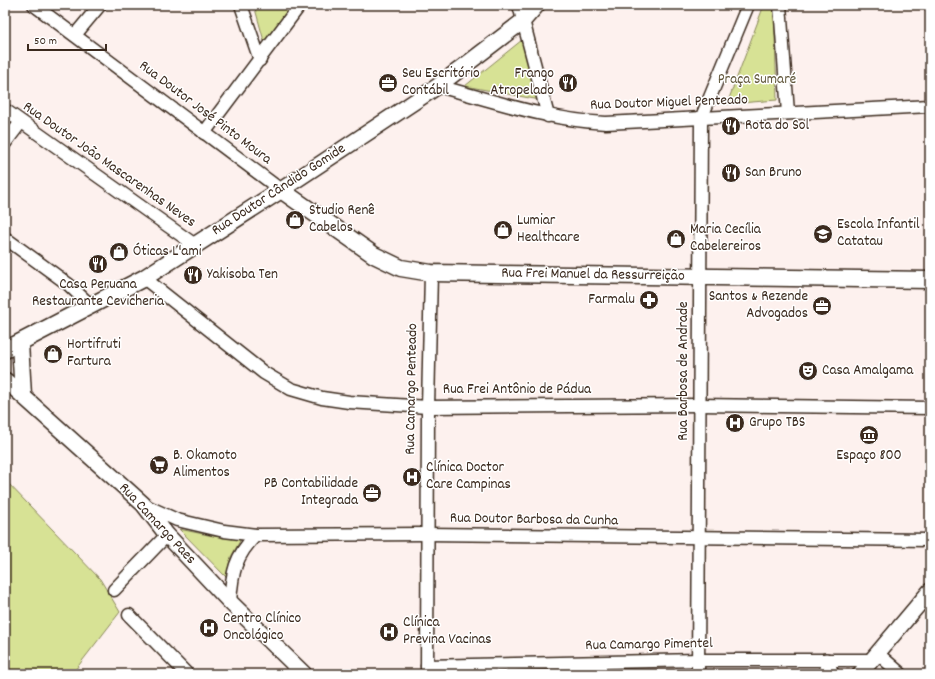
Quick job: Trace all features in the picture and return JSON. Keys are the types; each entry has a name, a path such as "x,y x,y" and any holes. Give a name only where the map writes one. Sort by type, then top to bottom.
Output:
{"main road":[{"name":"Rua Doutor Cândido Gomide","path":"5,350 144,278 281,190"},
{"name":"Rua Frei Manuel da Ressurreição","path":"281,190 374,255 401,268 431,273 930,280"},
{"path":"20,343 23,395"}],"street":[{"name":"Rua Doutor José Pinto Moura","path":"34,5 281,190"},
{"path":"74,35 100,5"},
{"path":"241,5 260,60"},
{"path":"204,133 300,5"},
{"path":"519,5 548,116"},
{"name":"Rua Doutor Cândido Gomide","path":"281,190 438,86 523,21 537,5"},
{"name":"Rua Barbosa de Andrade","path":"698,674 701,119 748,5"},
{"path":"780,5 788,114"},
{"name":"Rua Doutor Miguel Penteado","path":"438,86 548,116 578,121 606,123 930,106"},
{"name":"Rua Doutor João Mascarenhas Neves","path":"5,110 195,245"},
{"path":"5,143 21,122"},
{"path":"5,238 68,284 91,306"},
{"name":"Rua Camargo Penteado","path":"427,670 428,407 431,273"},
{"name":"Rua Frei Antônio de Pádua","path":"144,278 264,373 291,389 322,398 349,402 428,407 700,405 930,408"},
{"name":"Rua Camargo Paes","path":"5,380 143,504 167,535 230,602 304,674"},
{"name":"Rua Doutor Barbosa da Cunha","path":"143,504 177,520 224,531 256,535 427,534 930,540"},
{"path":"114,590 167,535"},
{"path":"230,602 232,580 236,561 245,546 256,535"},
{"path":"860,674 930,591"},
{"path":"129,615 187,674"},
{"path":"874,657 901,674"},
{"name":"Rua Camargo Pimentel","path":"427,670 699,660 828,667 874,657"}],"green space":[{"path":"254,5 270,5 289,9 264,41"},
{"name":"Praça Sumaré","path":"764,5 774,5 777,100 727,104"},
{"path":"522,40 540,100 465,86"},
{"path":"5,480 100,579 120,612 72,674 5,674"},
{"path":"179,529 213,536 241,539 231,557 226,577"}],"place":[{"name":"Seu Escritório Contábil","path":"388,83"},
{"name":"Frango Atropelado","path":"568,83"},
{"name":"Rota do Sol","path":"731,126"},
{"name":"San Bruno","path":"731,173"},
{"name":"Studio Renê Cabelos","path":"295,220"},
{"name":"Lumiar Healthcare","path":"503,230"},
{"name":"Escola Infantil Catatau","path":"823,234"},
{"name":"Maria Cecília Cabelereiros","path":"676,239"},
{"name":"Óticas L'ami","path":"119,252"},
{"name":"Casa Peruana Restaurante Cevicheria","path":"98,264"},
{"name":"Yakisoba Ten","path":"193,275"},
{"name":"Farmalu","path":"649,300"},
{"name":"Santos & Rezende Advogados","path":"822,306"},
{"name":"Hortifruti Fartura","path":"53,354"},
{"name":"Casa Amalgama","path":"808,371"},
{"name":"Grupo TBS","path":"735,423"},
{"name":"Espaço 800","path":"869,435"},
{"name":"B. Okamoto Alimentos","path":"159,465"},
{"name":"Clínica Doctor Care Campinas","path":"412,477"},
{"name":"PB Contabilidade Integrada","path":"372,493"},
{"name":"Centro Clínico Oncológico","path":"209,628"},
{"name":"Clínica Previna Vacinas","path":"389,632"}]}
